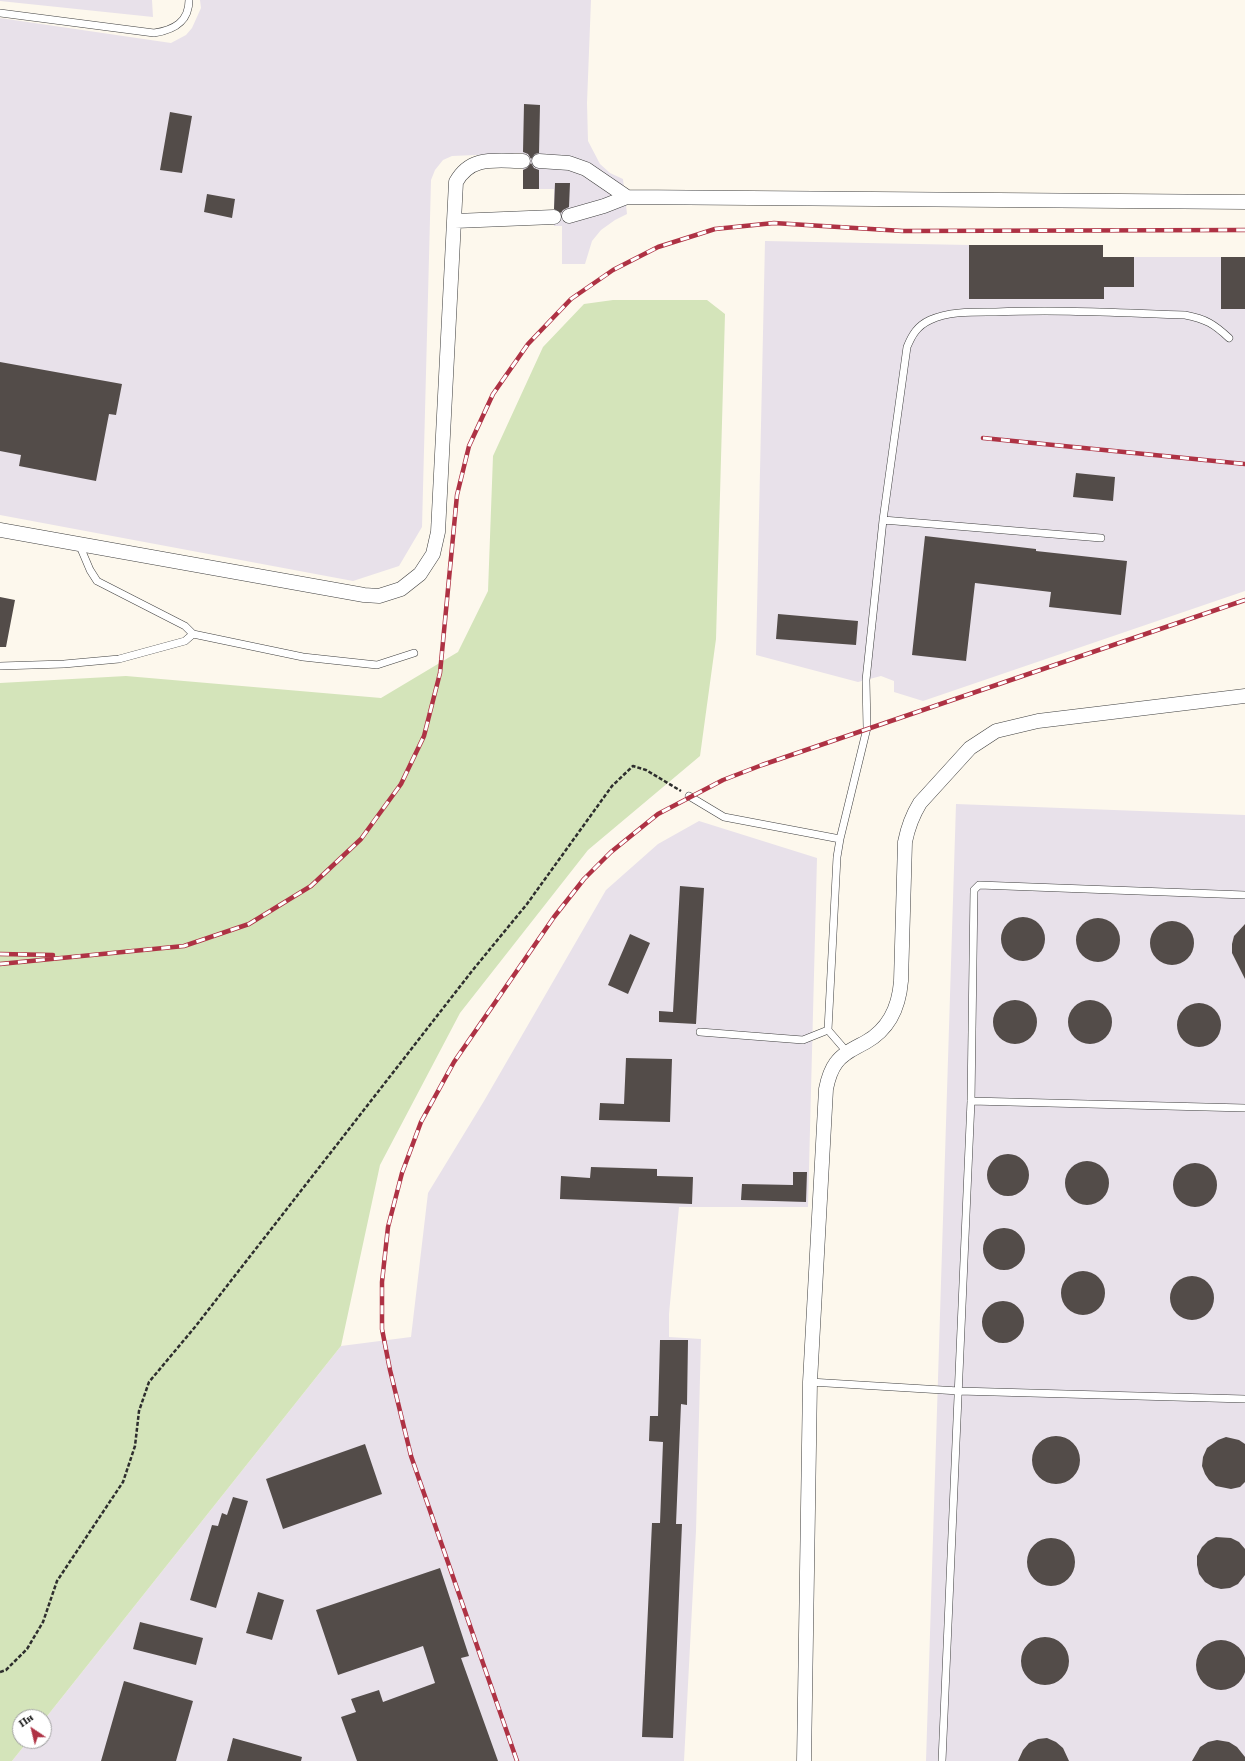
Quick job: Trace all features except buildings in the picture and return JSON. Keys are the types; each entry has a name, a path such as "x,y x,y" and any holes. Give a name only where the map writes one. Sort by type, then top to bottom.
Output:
{"street":[{"path":"0,530 364,596 379,596 401,589 420,574 433,554 438,532 456,182 460,174 467,168 483,161 523,161"},
{"path":"539,161 569,163 586,169 627,197"},
{"path":"569,216 604,206 627,197 1245,202"},
{"path":"455,221 554,217"},
{"path":"804,1761 810,1382 826,1089 829,1075 836,1062 847,1052 868,1041 878,1033 896,1010 900,996 901,981 905,842 908,828 920,804 970,748 996,731 1038,721 1245,696"}],"lane":[{"path":"0,13 154,33 170,29 184,19 189,9 188,0"},
{"path":"847,1052 828,1030 833,918 840,839 867,728 866,680 883,520 906,347 912,335 920,326 930,320 945,316 973,312 1025,310 1185,315 1202,318 1216,325 1229,338"},
{"path":"883,520 1101,538"},
{"path":"79,544 90,570 97,581 185,626 193,634 303,657 377,665 414,653"},
{"path":"0,666 64,664 119,659 185,641 193,634"},
{"path":"689,796 724,817 840,839"},
{"path":"942,1761 971,1101 974,890 979,885 1245,895"},
{"path":"700,1032 803,1040 828,1030"},
{"path":"971,1101 1245,1108"},
{"path":"810,1382 959,1391 1245,1399"}],"path":[{"path":"0,1672 6,1670 27,1649 43,1622 57,1581 123,1482 135,1446 139,1411 149,1382 199,1321 472,971 527,904 612,786 633,766 646,770 689,796"}],"shaded area":[{"path":"0,0 152,0 153,17 0,1"},
{"path":"200,0 591,0 587,103 588,141 600,164 610,173 623,179 627,214 601,230 592,241 585,264 562,264 562,226 554,226 554,189 523,189 523,153 452,156 443,160 435,170 431,180 422,527 399,566 353,581 0,515 0,18 171,43 186,35 192,28 201,8"},
{"path":"765,241 969,245 1103,257 1245,257 1245,591 923,701 894,692 894,681 881,676 858,682 756,655"},
{"path":"956,804 1245,815 1245,1761 926,1761"},
{"path":"699,821 817,858 808,1207 679,1207 669,1314 669,1337 701,1339 696,1531 684,1761 12,1761 22,1749 52,1749 52,1710 341,1346 411,1337 428,1193 484,1101 606,890 658,844"}],"green space":[{"path":"613,300 707,300 725,314 716,639 700,756 588,850 460,1013 380,1165 341,1346 52,1710 12,1709 12,1749 22,1749 12,1761 0,1761 0,683 126,676 381,698 458,652 488,591 493,456 543,347 584,304"}],"railway":[{"path":"0,964 184,946 249,924 311,886 361,839 401,784 424,736 440,673 457,495 469,446 493,394 528,344 571,299 613,270 658,247 715,229 774,223 903,231 1245,230"},
{"path":"983,438 1245,464"},
{"path":"517,1761 411,1456 390,1370 382,1329 382,1282 388,1227 402,1173 421,1122 454,1062 554,917 584,879 611,852 658,814 723,780 762,765 1245,600"},
{"path":"0,954 53,955"}]}
